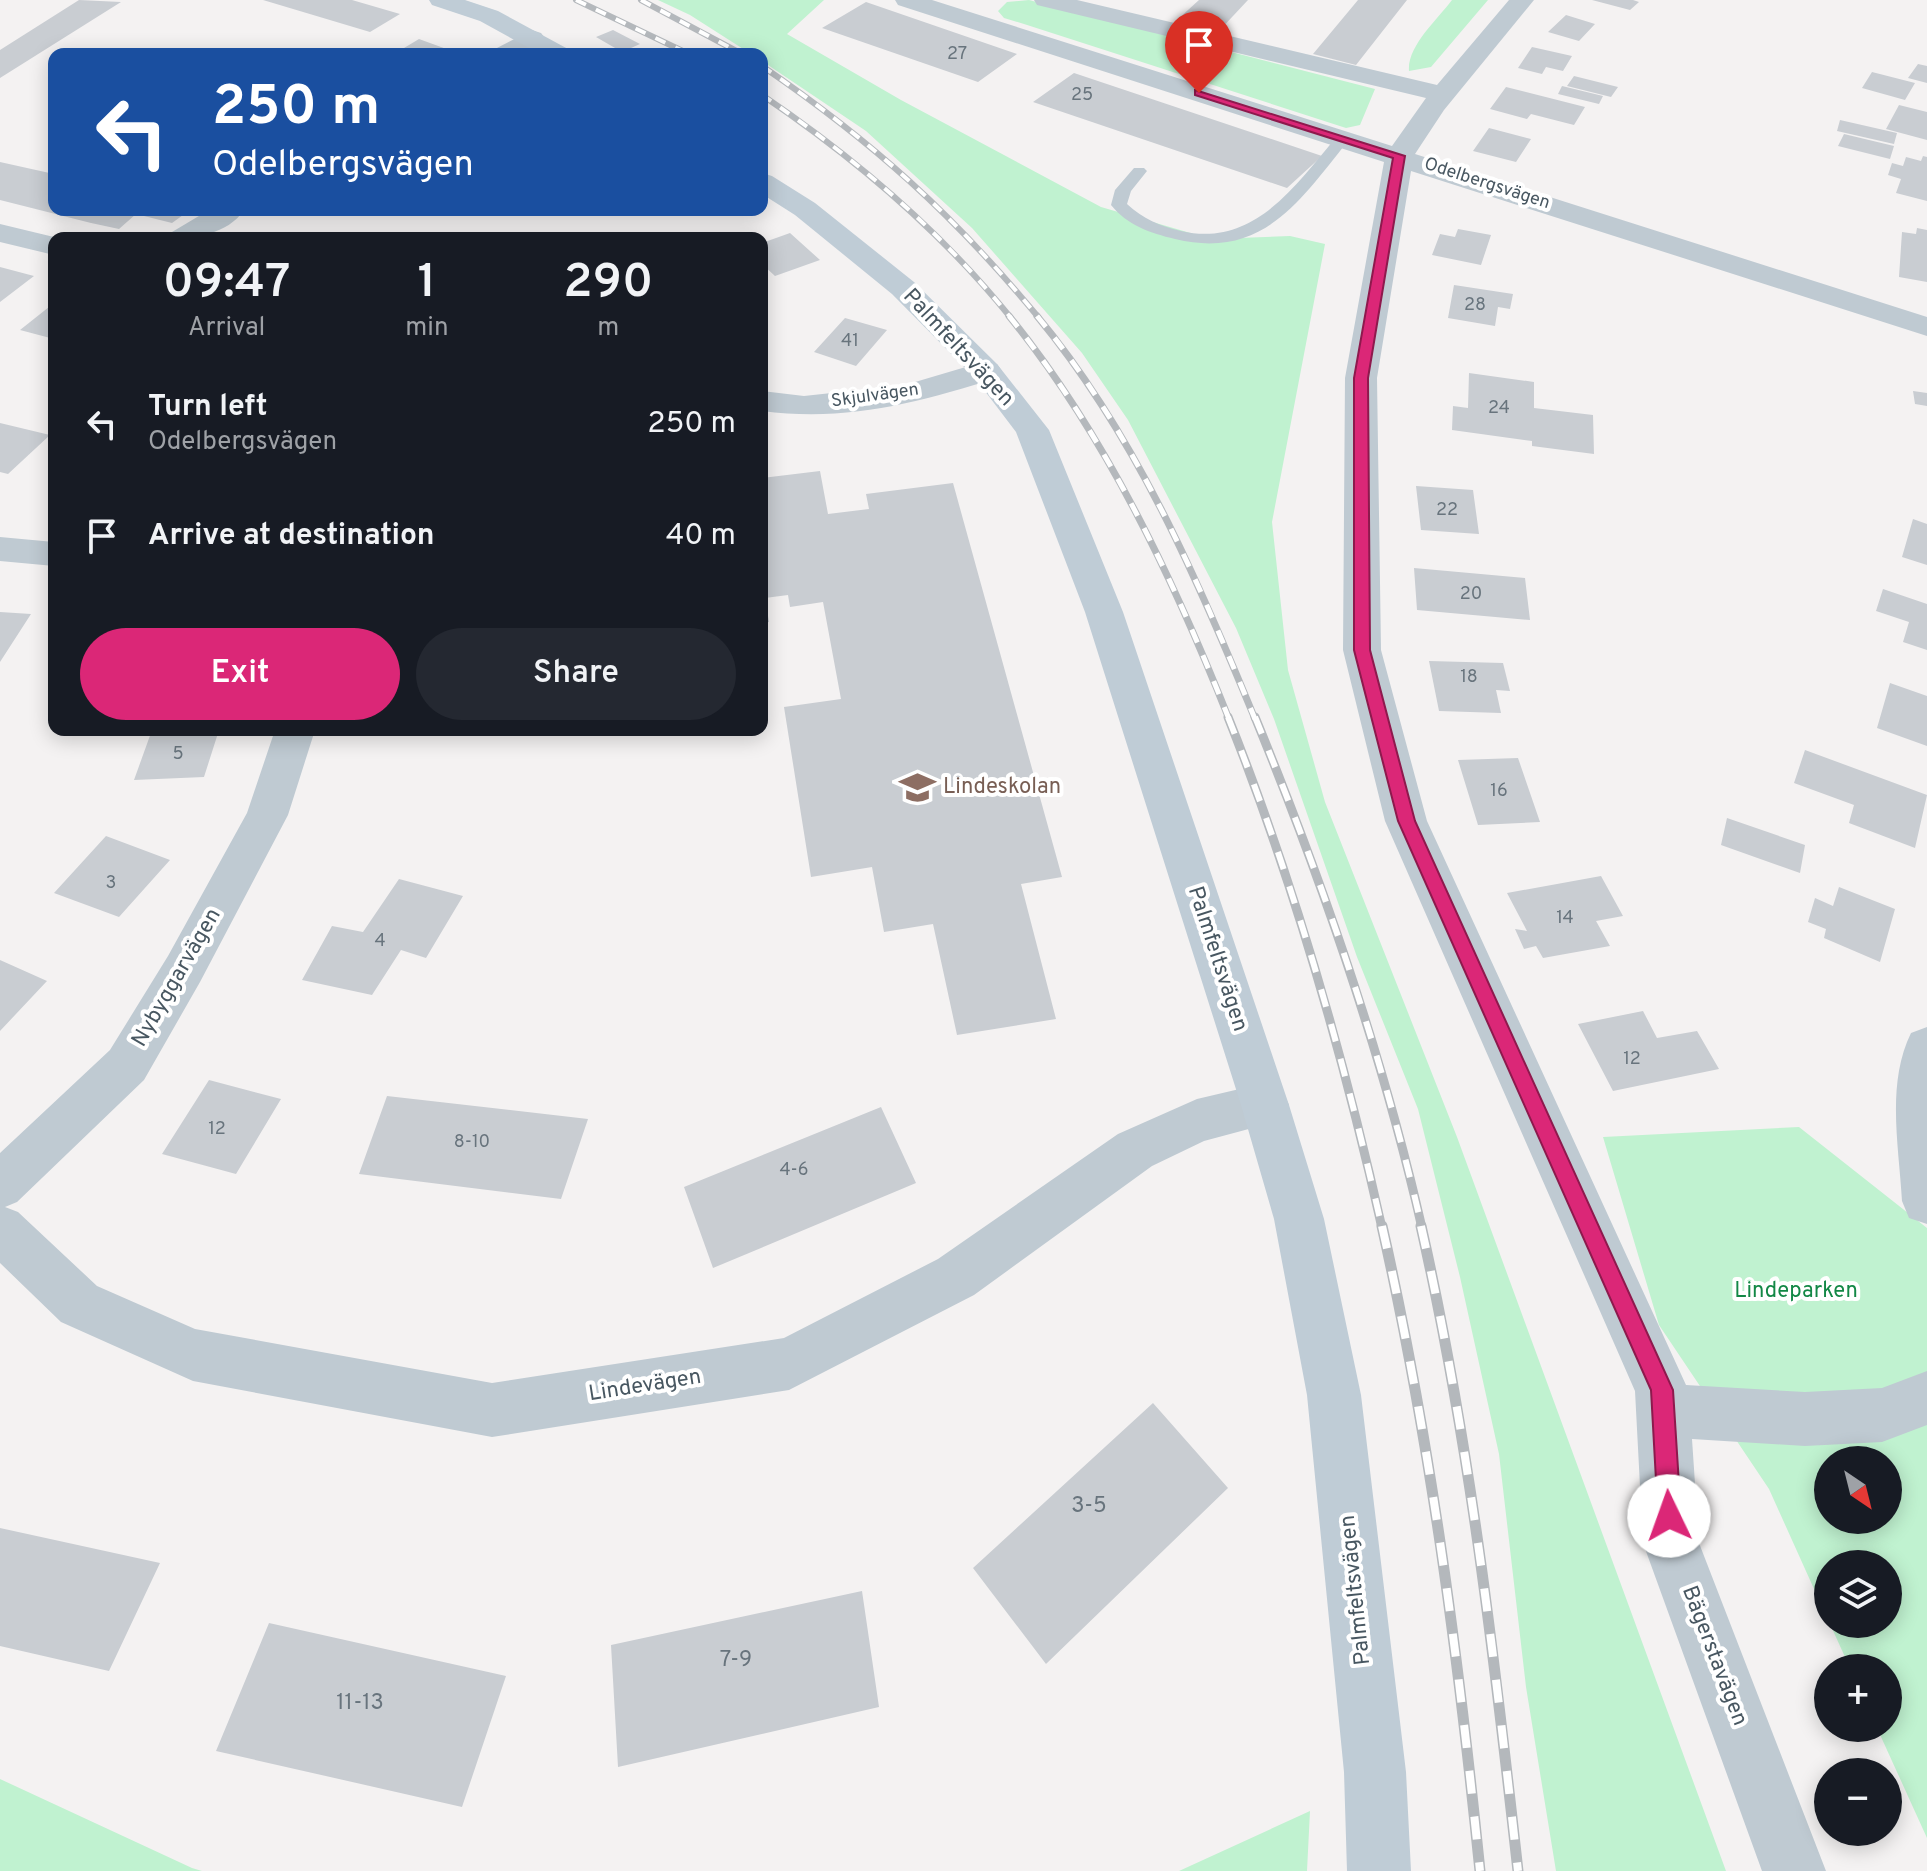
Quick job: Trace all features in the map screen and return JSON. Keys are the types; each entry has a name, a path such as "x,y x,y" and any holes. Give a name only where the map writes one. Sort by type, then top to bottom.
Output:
{"street":[{"path":"441,0 489,16 549,48"},
{"name":"Odelbergsvägen","path":"907,0 1927,327"},
{"path":"954,15 979,0"},
{"path":"1046,0 1443,94"},
{"name":"Bägerstavägen","path":"1523,2 1443,94 1399,156 1361,378 1362,650 1406,821 1662,1390 1671,1543 1794,1871"},
{"path":"514,48 532,38"},
{"name":"Palmfeltsvägen","path":"768,186 805,209 903,288 986,371 1032,430 1104,612 1265,1105 1299,1219 1334,1395 1375,1772 1379,1871"},
{"path":"192,232 220,216"},
{"path":"0,233 48,245"},
{"name":"Skjulvägen","path":"768,402 804,406 907,395 986,371"},
{"path":"0,549 48,553"},
{"name":"Nybyggarvägen","path":"0,1186 127,1065 184,969 267,815 293,736"},
{"path":"1927,1047 1919,1086 1927,1201"},
{"name":"Lindevägen","path":"0,1229 79,1304 193,1355 492,1410 789,1364 956,1277 1135,1150 1197,1121 1265,1105"},
{"path":"1663,1410 1805,1419 1882,1415 1927,1398"}],"lane":[{"path":"1139,171 1123,190 1119,205 1137,223 1210,241 1238,234 1260,223 1291,200 1343,138"}],"green space":[{"path":"658,0 824,0 787,34 901,100 1101,207 1211,239 1290,236 1325,244 1272,522 1288,670 1325,802 1457,1137 1726,1871 1556,1871 1526,1687 1499,1454 1460,1277 1418,1109 1357,957 1274,719 1236,628 1128,420 1082,353 972,228 866,131 768,65 768,48 742,48 690,15"},
{"path":"1029,0 1375,89 1360,125 1346,128 1004,18 998,11 1007,2"},
{"path":"1452,0 1488,0 1431,67 1409,71 1413,52 1424,33"},
{"name":"Lindeparken","path":"1799,1127 1927,1228 1927,1838 1902,1783 1902,1758 1891,1758 1883,1742 1902,1742 1902,1654 1844,1654 1836,1638 1902,1638 1902,1550 1814,1550 1814,1589 1769,1489 1659,1325 1603,1137"},
{"path":"0,1779 192,1868 202,1871 0,1871"},
{"path":"1310,1811 1307,1871 1179,1871"}],"building":[{"path":"79,0 121,2 0,78 0,50"},
{"path":"263,0 352,0 400,14 370,32"},
{"path":"1199,0 1248,0 1218,32 1177,20"},
{"path":"1358,0 1407,0 1356,65 1313,54"},
{"path":"1592,0 1633,0 1639,2 1630,10"},
{"path":"866,2 1017,54 978,82 822,28"},
{"path":"1566,15 1595,24 1579,41 1548,32"},
{"path":"613,30 640,44 631,48 615,48 596,37"},
{"path":"419,39 444,48 404,48"},
{"path":"1532,47 1572,56 1563,71 1546,67 1542,74 1518,68"},
{"path":"1918,64 1927,66 1927,83 1908,78"},
{"path":"1872,72 1915,83 1905,100 1862,88"},
{"path":"1074,73 1322,156 1287,188 1033,102"},
{"path":"1574,76 1618,87 1611,97 1567,86"},
{"path":"1562,86 1603,96 1599,104 1558,94"},
{"path":"1506,87 1585,107 1574,125 1531,114 1527,119 1490,109"},
{"path":"1899,105 1927,112 1927,140 1886,129"},
{"path":"1840,120 1897,133 1894,144 1837,131"},
{"path":"1489,128 1531,139 1516,162 1473,151"},
{"path":"1844,134 1894,146 1890,159 1838,146"},
{"path":"1923,156 1927,157 1927,201 1896,193 1901,179 1888,175 1892,163 1903,166 1906,157 1921,161"},
{"path":"0,162 48,173 48,212 0,200"},
{"path":"63,216 134,216 119,229"},
{"path":"144,216 182,216 172,223"},
{"path":"1917,228 1927,230 1927,282 1899,277 1902,232 1916,234"},
{"path":"1458,229 1491,235 1481,265 1432,255 1440,234 1455,237"},
{"path":"790,233 820,260 775,276 768,270 768,241"},
{"path":"0,267 34,276 0,302"},
{"path":"1454,285 1513,294 1510,309 1498,307 1495,326 1448,318"},
{"path":"48,308 48,337 20,330"},
{"path":"845,318 887,330 856,366 814,352"},
{"path":"1469,373 1534,382 1534,408 1593,415 1594,454 1532,446 1532,441 1452,430 1453,406 1468,408"},
{"path":"1913,391 1927,393 1927,406 1915,404"},
{"path":"0,423 48,435 8,474 0,472"},
{"name":"Lindeskolan","path":"820,471 828,514 869,509 866,494 953,483 1062,877 1021,884 1056,1019 957,1035 933,924 884,932 872,867 811,877 784,707 841,699 823,602 790,607 788,595 768,598 768,477"},
{"path":"1416,486 1473,490 1479,534 1421,530"},
{"path":"1913,519 1927,524 1927,565 1902,557"},
{"path":"1414,568 1525,578 1530,620 1417,610"},
{"path":"1883,589 1927,604 1927,650 1903,642 1909,622 1876,611"},
{"path":"0,612 31,614 0,662"},
{"path":"1429,661 1503,663 1510,691 1496,690 1501,713 1439,711"},
{"path":"1890,683 1927,696 1927,746 1877,728"},
{"path":"150,736 217,736 204,777 134,780"},
{"path":"1805,750 1927,795 1915,848 1849,823 1854,805 1794,783"},
{"path":"1518,758 1540,822 1478,825 1458,760"},
{"path":"1727,818 1805,845 1800,873 1721,845"},
{"path":"106,836 170,860 119,917 54,893"},
{"path":"1601,876 1623,916 1596,921 1610,946 1543,958 1536,946 1524,949 1515,929 1527,931 1507,893"},
{"path":"399,879 463,896 426,958 401,950 372,995 302,980 332,926 363,932"},
{"path":"1839,887 1895,909 1880,962 1824,938 1826,929 1808,922 1815,898 1833,906"},
{"path":"0,960 47,981 0,1031"},
{"path":"1643,1011 1657,1038 1697,1031 1719,1069 1613,1091 1578,1024"},
{"path":"209,1080 281,1099 236,1174 162,1154"},
{"path":"387,1096 588,1119 561,1199 359,1174"},
{"path":"881,1107 916,1183 713,1268 684,1187"},
{"path":"1153,1403 1228,1488 1046,1664 973,1568"},
{"path":"0,1528 160,1563 109,1671 0,1646"},
{"path":"862,1591 879,1707 618,1767 611,1645"},
{"path":"269,1623 506,1676 462,1807 216,1751"}],"railway":[{"path":"576,0 676,48"},
{"path":"641,0 731,48"},
{"path":"768,70 840,123 910,182 975,245 1039,318"},
{"path":"768,99 895,197 955,255 1011,318"},
{"path":"1009,316 1076,409 1134,509 1184,613 1229,719"},
{"path":"1037,316 1072,361 1134,458 1186,561 1255,719"},
{"path":"1228,717 1274,842 1315,969 1351,1098 1382,1228"},
{"path":"1255,717 1327,905 1370,1033 1422,1228"},
{"path":"1382,1226 1414,1386 1441,1547 1480,1871"},
{"path":"1421,1226 1466,1466 1518,1871"}],"place":[{"name":"Lindeskolan","path":"917,787"}],"route":[{"path":"1199,93 1399,156 1361,378 1362,650 1406,821 1662,1390 1669,1516"}]}
